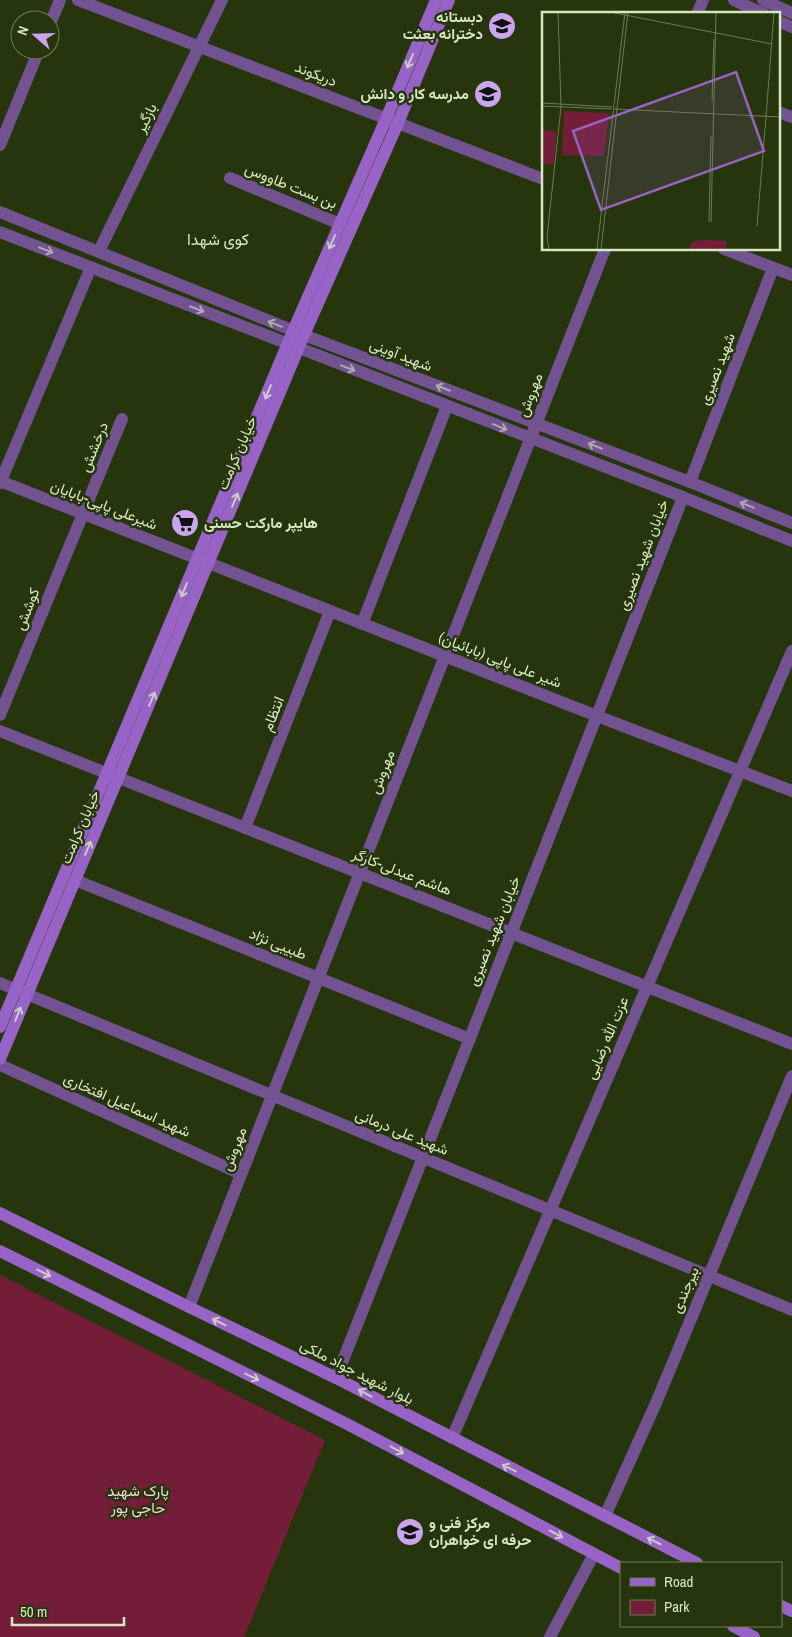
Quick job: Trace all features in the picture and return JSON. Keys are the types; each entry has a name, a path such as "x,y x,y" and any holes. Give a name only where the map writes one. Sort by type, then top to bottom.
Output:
{"main road":[{"name":"خیابان کرامت","path":"0,1059 21,992 294,346 340,224 392,121 436,0"},
{"name":"خیابان کرامت","path":"299,333 392,121 449,0"},
{"name":"خیابان کرامت","path":"0,1027 21,992 75,880 113,776"},
{"name":"بلوار شهید جواد ملکی","path":"0,1213 336,1378 695,1562"},
{"path":"0,1251 349,1425 620,1567"},
{"path":"735,1627 754,1637"}],"street":[{"name":"دریکوند","path":"78,0 542,179"},
{"name":"بازگیر","path":"99,251 222,0"},
{"path":"698,12 702,0"},
{"path":"734,0 760,12"},
{"path":"763,0 792,13"},
{"path":"780,21 792,27"},
{"path":"0,145 35,60"},
{"path":"780,113 792,117"},
{"name":"بن بست طاووس","path":"230,178 340,224"},
{"name":"شهید آوینی","path":"0,212 299,333 537,423 792,523"},
{"name":"شهید آوینی","path":"0,232 792,541"},
{"name":"مهروش","path":"189,1307 605,250"},
{"path":"727,250 792,275"},
{"path":"0,482 91,267"},
{"name":"شهید نصیری","path":"690,482 773,268"},
{"path":"362,624 447,406"},
{"name":"درخشش","path":"83,514 122,419"},
{"name":"شیرعلی پاپی-بابایان","path":"0,482 202,561"},
{"name":"خیابان شهید نصیری","path":"336,1378 683,497"},
{"name":"کوشش","path":"0,715 83,514"},
{"name":"شیر علی پاپی (بابائیان)","path":"202,561 792,791"},
{"name":"انتظام","path":"245,828 330,611"},
{"name":"عزت الله رضایی","path":"452,1438 792,651"},
{"name":"هاشم عبدلی-کارگر","path":"0,731 792,1044"},
{"name":"طبیبی نژاد","path":"75,880 470,1039"},
{"name":"شهید علی درمانی","path":"0,983 792,1310"},
{"name":"شهید اسماعیل افتخاری","path":"0,1065 241,1174"},
{"name":"بیرجندی","path":"605,1516 656,1402 792,1076"},
{"path":"550,1637 594,1554"}],"green space":[{"name":"پارک شهید حاجی پور","path":"0,1275 325,1440 244,1637 0,1637"}],"place":[{"name":"دبستانه دخترانه بعثت","path":"502,26"},
{"name":"مدرسه کار و دانش","path":"488,94"},
{"name":"هایپر مارکت حسنی","path":"185,523"},
{"name":"مرکز فنی و حرفه ای خواهران","path":"410,1532"}],"district":[{"name":"کوی شهدا","path":"218,239"}]}
